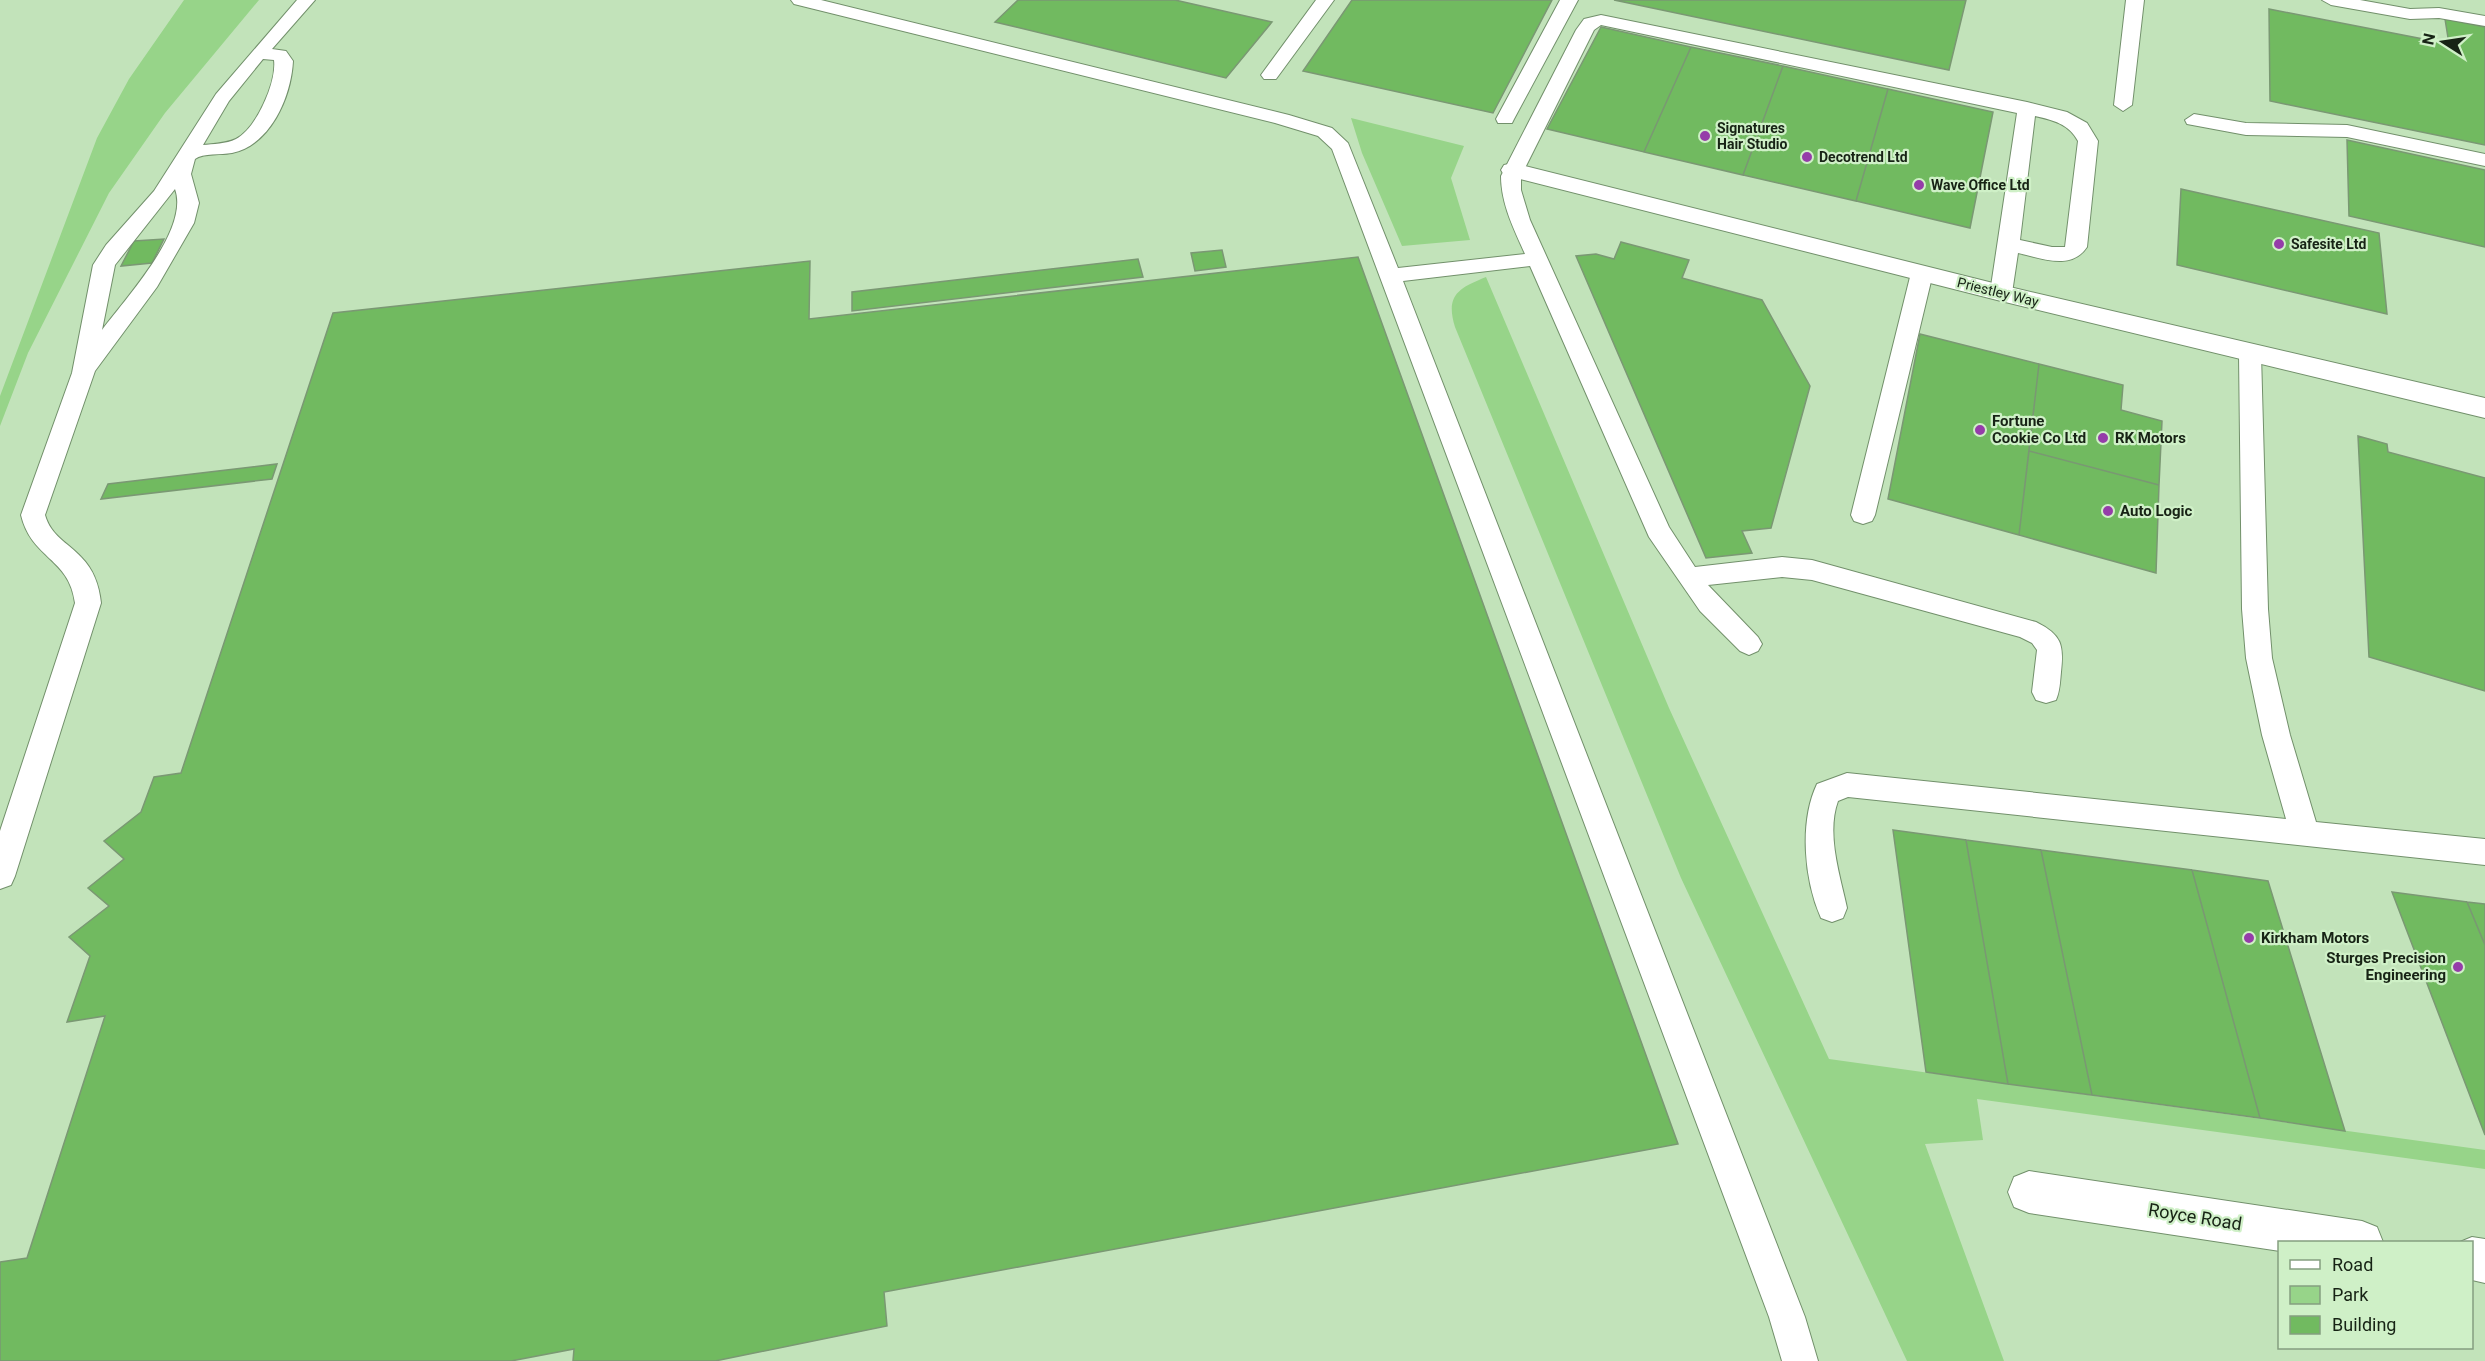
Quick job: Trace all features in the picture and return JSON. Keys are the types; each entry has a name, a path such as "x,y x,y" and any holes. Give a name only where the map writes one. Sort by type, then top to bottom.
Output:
{"street":[{"name":"Priestley Way","path":"1513,170 2250,354 2485,408"},
{"name":"Royce Road","path":"2029,1192 2355,1241"}],"lane":[{"path":"83,373 156,273 180,232 189,205 181,181 181,171 218,104 258,53 306,0"},
{"path":"800,0 1326,132 1336,140 1347,156 1389,276 1696,1073 1787,1317 1800,1361"},
{"path":"1270,75 1325,0"},
{"path":"1505,118 1569,0"},
{"path":"2123,105 2135,0"},
{"path":"2331,0 2410,14 2439,13 2485,21"},
{"path":"1749,644 1709,604 1658,531 1516,209 1511,190 1513,170 1587,26 1601,20 2067,118 2087,136 2089,144 2078,247 2071,254 2058,255 2009,244"},
{"path":"0,876 88,603 86,581 82,573 44,539 33,523 33,515 83,373 104,265 120,242 161,195 191,151 238,146 249,141 261,128 282,77 285,61 280,55 258,53"},
{"path":"2001,293 2027,108"},
{"path":"2194,120 2246,129 2347,131 2485,160"},
{"path":"1389,276 1538,259"},
{"path":"1863,515 1922,273"},
{"path":"2250,354 2255,597 2259,658 2276,735 2306,834"},
{"path":"1688,577 1792,566 2027,629 2041,636 2050,648 2046,692"},
{"path":"1832,908 1823,851 1820,810 1827,794 1847,785 2485,852"}],"green space":[{"path":"184,0 259,0 165,113 109,193 28,353 0,426 0,396 97,138 129,79"},
{"path":"1351,118 1464,146 1451,178 1470,240 1402,246 1362,153"},
{"path":"1486,277 1669,708 1829,1059 2485,1150 2485,1169 1977,1099 1983,1140 1925,1144 2004,1361 1907,1361 1681,878 1455,327 1452,316 1453,300 1462,289"}],"building":[{"path":"1018,0 1175,0 1272,22 1226,78 995,22"},
{"path":"1352,0 1552,0 1493,113 1303,71"},
{"path":"1614,0 1966,0 1949,70"},
{"path":"2269,9 2449,44 2445,19 2485,27 2485,145 2270,101"},
{"path":"1601,27 1691,47 1644,152 1547,129"},
{"path":"1691,47 1783,66 1743,175 1644,152"},
{"path":"1783,66 1888,89 1856,201 1743,175"},
{"path":"1888,89 1993,112 1970,228 1856,201"},
{"path":"2347,140 2485,170 2485,247 2349,216"},
{"name":"Safesite Ltd","path":"2181,189 2379,233 2387,314 2177,265"},
{"path":"164,239 152,263 121,266 134,241"},
{"path":"1621,242 1689,260 1682,278 1762,300 1810,386 1771,528 1742,531 1752,553 1706,558 1576,256 1596,254 1614,259"},
{"path":"1222,250 1226,267 1195,271 1191,253"},
{"path":"1358,257 1678,1144 884,1292 887,1326 715,1361 573,1361 574,1349 511,1361 0,1361 0,1262 27,1258 105,1016 67,1022 90,956 69,937 109,906 88,888 124,859 104,841 141,812 154,777 181,773 333,313 810,261 809,319"},
{"path":"1138,259 1143,277 852,311 852,292"},
{"path":"1920,334 2039,364 2019,535 1888,499"},
{"path":"2039,364 2123,385 2121,410 2162,421 2159,485 2029,451"},
{"path":"2358,436 2387,444 2388,452 2485,478 2485,691 2369,657"},
{"path":"2029,451 2159,485 2156,573 2019,535"},
{"path":"277,464 272,479 101,499 108,484"},
{"path":"1893,830 1966,840 2008,1084 1926,1072"},
{"path":"1966,840 2041,850 2092,1095 2008,1084"},
{"path":"2041,850 2192,870 2260,1118 2092,1095"},
{"path":"2192,870 2268,881 2345,1131 2260,1118"},
{"path":"2392,892 2467,902 2485,945 2485,1135"},
{"path":"2467,902 2485,904 2485,945"}],"place":[{"name":"Signatures Hair Studio","path":"1705,136"},
{"name":"Decotrend Ltd","path":"1807,157"},
{"name":"Wave Office Ltd","path":"1919,185"},
{"name":"Safesite Ltd","path":"2279,244"},
{"name":"Fortune Cookie Co Ltd","path":"1980,430"},
{"name":"RK Motors","path":"2103,438"},
{"name":"Auto Logic","path":"2108,511"},
{"name":"Kirkham Motors","path":"2249,938"},
{"name":"Sturges Precision Engineering","path":"2458,967"}]}
